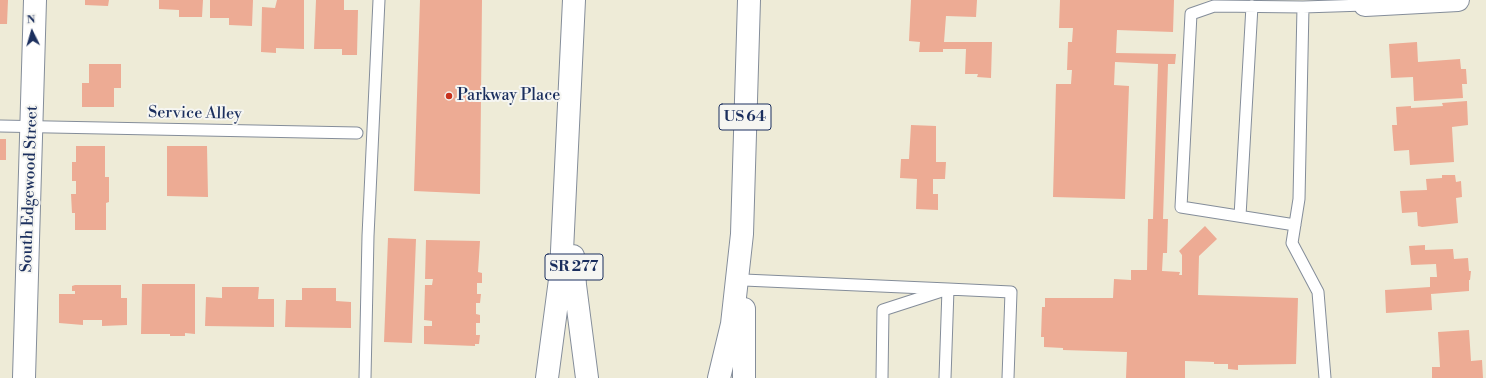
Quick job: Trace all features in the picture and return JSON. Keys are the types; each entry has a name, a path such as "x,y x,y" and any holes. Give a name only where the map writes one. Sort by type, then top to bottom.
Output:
{"main road":[{"name":"South Edgewood Street","path":"24,378 35,0"},
{"path":"561,378 561,272 568,154 574,0"},
{"name":"US 64","path":"744,378 744,280 742,234 749,0"},
{"path":"1365,5 1458,0"},
{"name":"SR 277","path":"568,154 575,285 587,378"},
{"path":"719,378 732,324 742,234"},
{"path":"547,378 561,272"}],"lane":[{"path":"365,378 368,236 379,0"},
{"path":"1295,225 1181,207 1191,14 1214,6 1303,7 1365,5"},
{"path":"1240,216 1252,6"},
{"path":"1303,7 1299,199 1292,244 1318,292 1325,378"},
{"name":"Service Alley","path":"0,126 357,133"},
{"path":"744,280 1011,292 1008,378"},
{"path":"882,378 883,310 948,289"},
{"path":"945,378 948,289"}],"building":[{"path":"0,0 8,0 7,24 0,24"},
{"path":"85,0 109,0 108,6 85,5"},
{"path":"159,0 203,0 202,17 179,17 179,10 159,9"},
{"path":"210,0 253,0 252,26 229,25 229,18 210,18"},
{"path":"277,0 304,0 304,49 276,48 276,53 261,52 262,7 275,8"},
{"path":"316,0 344,0 344,10 358,10 357,55 342,55 342,49 314,49"},
{"name":"Parkway Place","path":"420,0 482,0 480,194 414,191"},
{"path":"911,0 977,0 976,17 946,16 944,42 992,42 991,78 977,77 978,74 965,74 966,49 943,49 943,52 919,52 920,42 909,41"},
{"path":"1060,0 1174,0 1173,32 1117,30 1116,53 1176,54 1175,64 1168,64 1163,219 1168,219 1167,253 1163,253 1162,271 1180,272 1179,275 1182,275 1182,255 1179,251 1205,226 1217,239 1199,256 1198,295 1298,298 1296,364 1238,365 1238,370 1228,369 1228,364 1185,361 1185,378 1126,378 1127,352 1063,350 1063,348 1044,347 1044,337 1041,337 1042,307 1045,307 1045,298 1113,298 1114,279 1131,280 1131,270 1147,270 1148,219 1153,219 1158,64 1115,62 1114,85 1129,86 1125,199 1053,197 1056,84 1071,84 1072,70 1067,70 1068,42 1072,42 1073,28 1059,28"},
{"path":"1417,42 1418,62 1460,59 1461,69 1466,69 1467,84 1462,84 1463,98 1414,101 1413,77 1391,78 1389,44"},
{"path":"89,64 121,64 121,88 114,88 114,107 82,107 82,83 89,83"},
{"path":"1467,101 1468,125 1452,127 1454,162 1410,165 1409,150 1394,151 1392,125 1397,125 1396,107 1411,106 1411,108 1443,106 1442,103"},
{"path":"911,125 936,126 936,162 946,162 945,179 933,179 933,194 938,194 938,210 916,209 917,179 900,178 901,159 909,159"},
{"path":"0,139 6,139 6,160 0,160"},
{"path":"76,146 105,146 105,177 109,177 109,202 106,203 106,230 75,230 75,213 72,213 71,194 76,194 76,181 72,181 72,162 76,162"},
{"path":"167,146 207,146 208,197 167,196"},
{"path":"1442,175 1455,175 1456,182 1461,181 1462,197 1456,198 1458,223 1422,227 1418,226 1417,212 1402,213 1400,191 1427,190 1426,179 1442,178"},
{"path":"388,238 416,239 412,343 384,342"},
{"path":"426,240 480,241 478,272 482,273 482,283 477,283 477,294 481,294 480,303 476,303 476,314 480,315 480,323 476,323 476,335 480,335 479,344 475,344 475,346 424,344 424,326 432,326 432,321 424,320 425,285 432,285 433,279 425,279"},
{"path":"1425,245 1425,250 1453,249 1454,259 1468,258 1469,271 1471,271 1469,291 1431,294 1432,310 1386,313 1385,290 1430,287 1430,277 1437,277 1436,264 1411,265 1409,246"},
{"path":"142,284 195,284 195,334 185,333 185,336 170,336 170,334 141,334"},
{"path":"121,285 121,298 127,298 127,325 102,326 102,320 83,320 83,325 59,323 59,294 75,294 75,291 72,291 72,286"},
{"path":"222,287 259,287 258,299 274,299 274,327 205,326 206,297 222,298"},
{"path":"302,288 336,288 336,301 351,302 351,328 285,327 286,300 302,300"},
{"path":"1469,330 1471,361 1482,360 1483,378 1432,378 1432,367 1440,367 1438,332"}],"place":[{"name":"Parkway Place","path":"449,96"}]}
